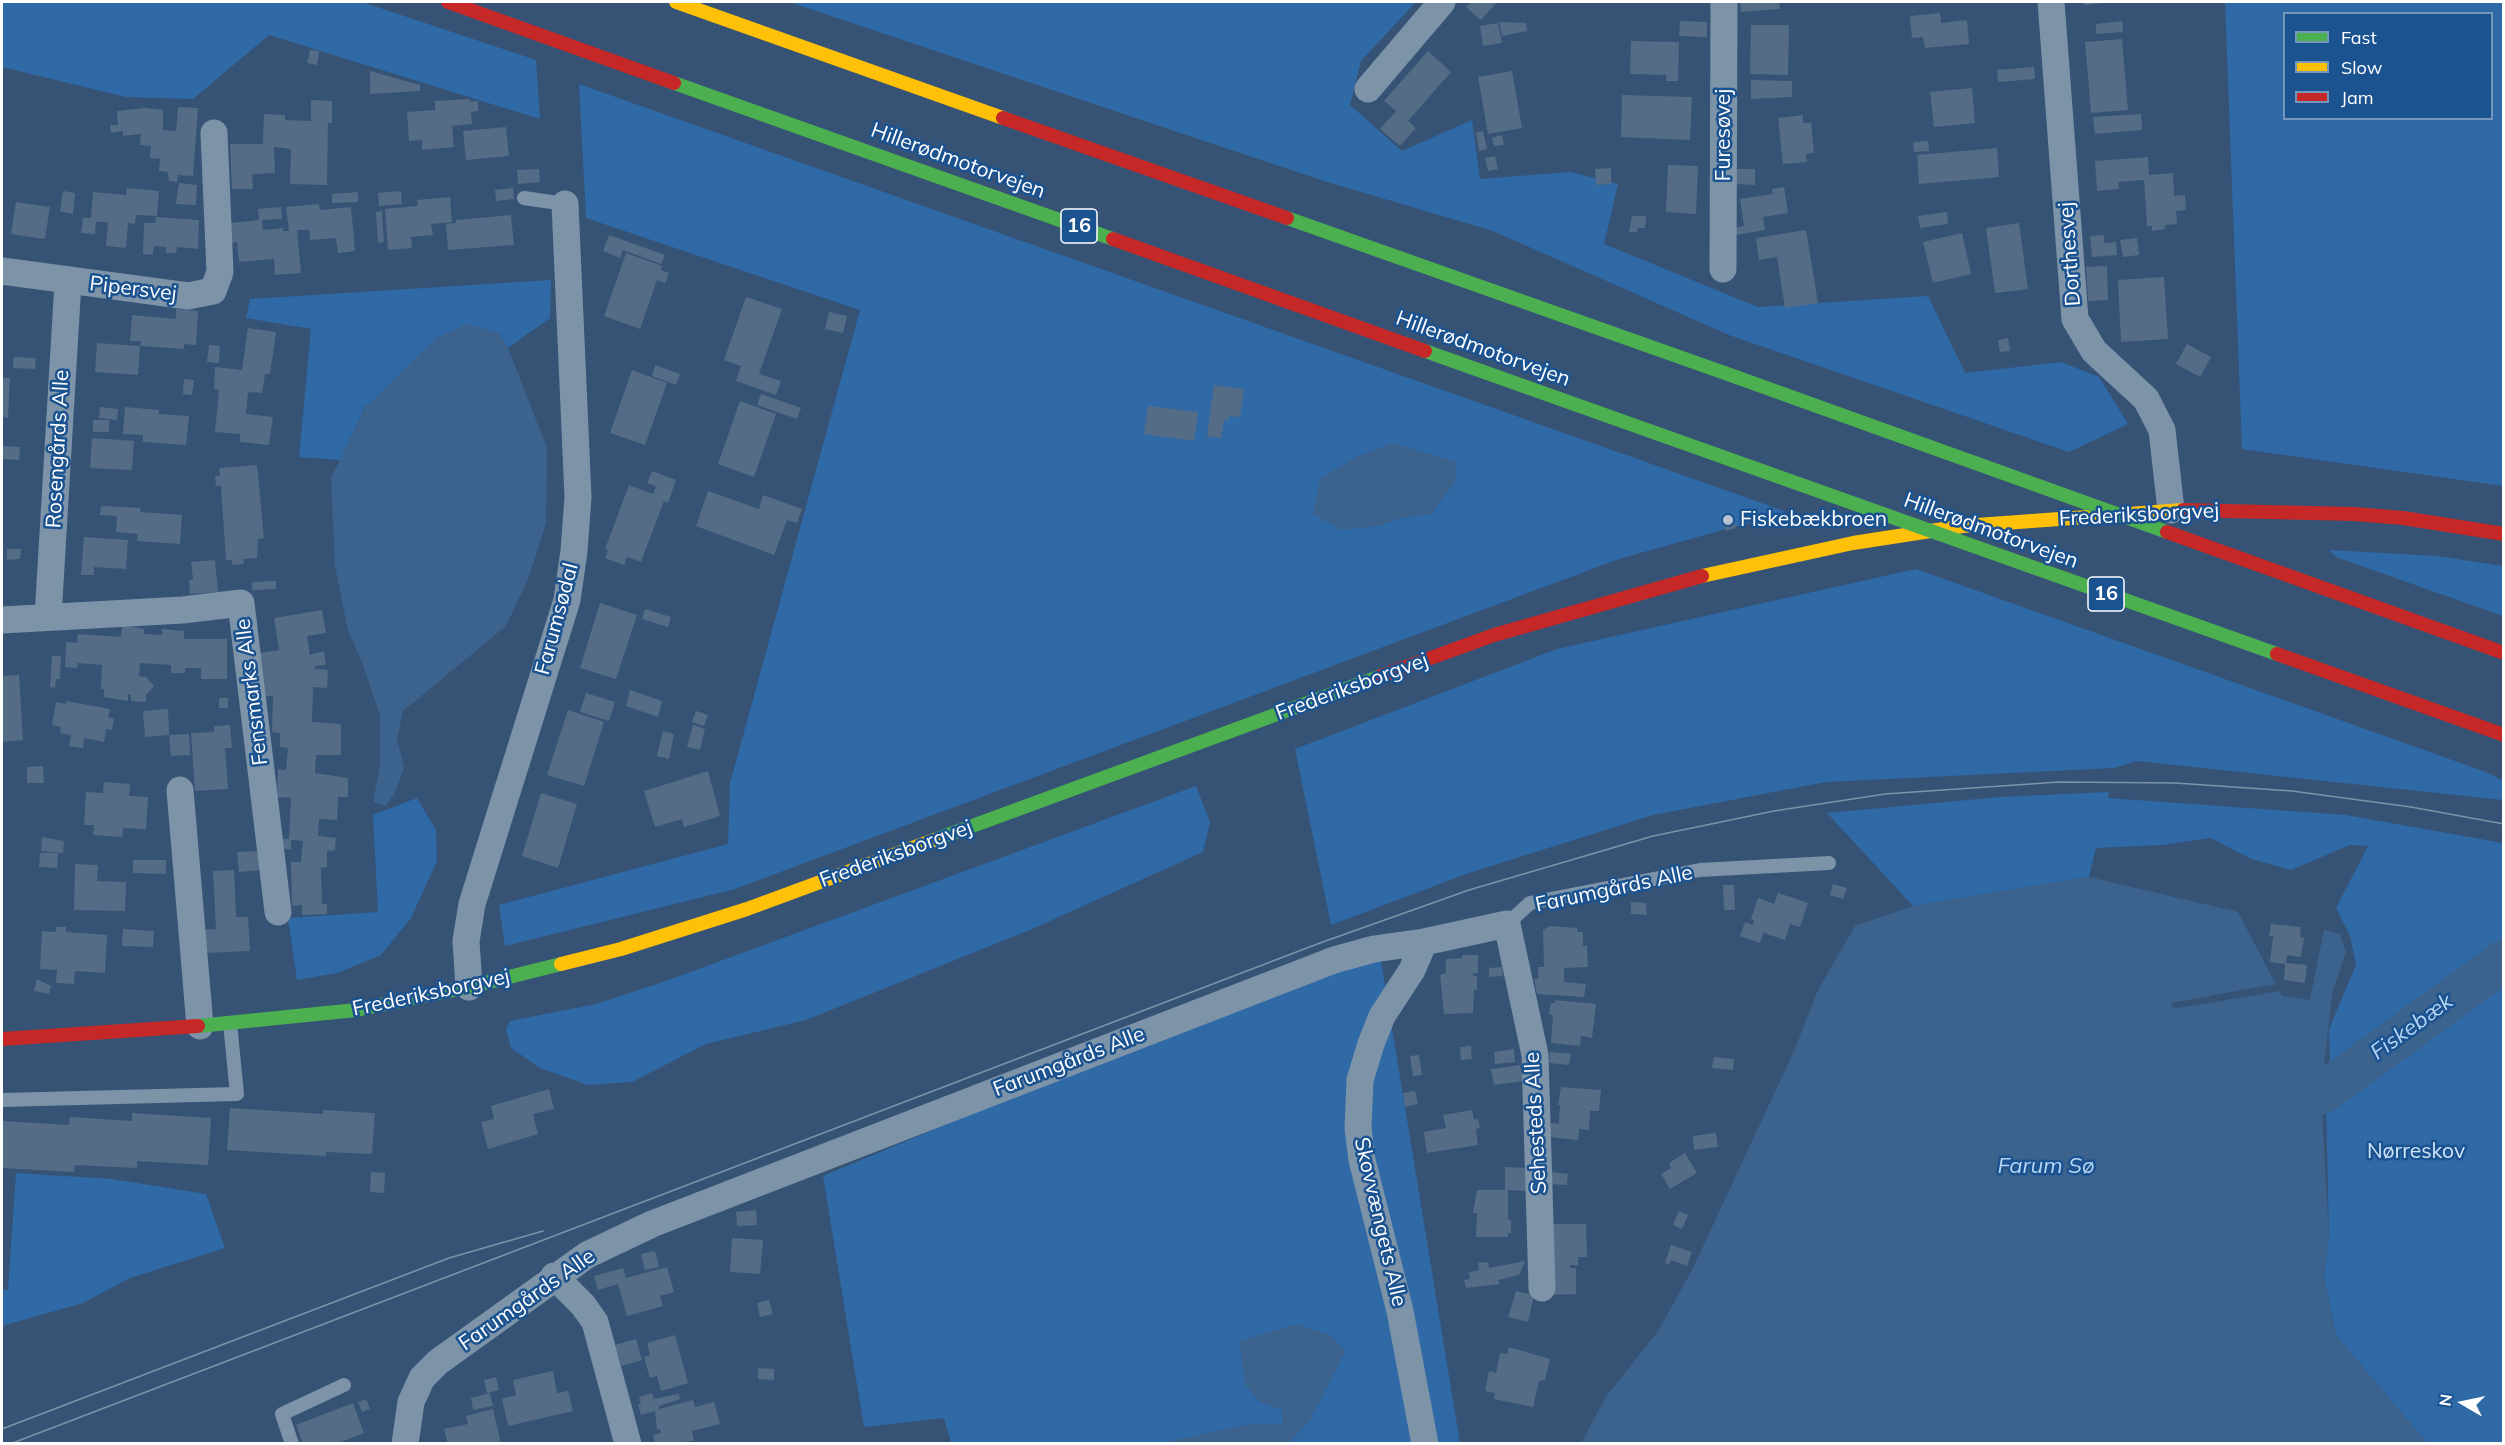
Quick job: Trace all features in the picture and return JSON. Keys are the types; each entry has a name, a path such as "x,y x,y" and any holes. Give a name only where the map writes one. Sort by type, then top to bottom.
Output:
{"main road":[{"name":"Hillerødmotorvejen","path":"448,2 2504,735"},
{"path":"676,2 1736,377 2504,653"},
{"name":"Frederiksborgvej","path":"2,1039 200,1026 356,1010 469,987 621,949 747,909 1484,639 1614,599 1744,565 1860,542 1963,526 2171,510 2354,514 2403,518 2504,534"}],"street":[{"path":"1368,89 1442,2"},
{"name":"Furesøvej","path":"1723,269 1724,2"},
{"name":"Dorthesvej","path":"2051,2 2075,319 2094,351 2146,399 2162,430 2171,510"},
{"name":"Pipersvej","path":"2,271 69,282 189,296 213,291 220,272 214,132"},
{"name":"Farumsødal","path":"469,987 466,941 472,904 567,600 574,552 578,497 565,204"},
{"name":"Rosengårds Alle","path":"48,616 69,282"},
{"name":"Fensmarks Alle","path":"2,620 183,610 241,603 278,912"},
{"path":"180,790 200,1026"},
{"name":"Farumgårds Alle","path":"405,1443 411,1402 422,1378 438,1362 554,1276 587,1255 652,1224 1291,976 1374,949 1424,942 1507,924"},
{"name":"Sehesteds Alle","path":"1507,924 1535,1055 1542,1288"},
{"name":"Skovvængets Alle","path":"1424,942 1412,970 1382,1016 1371,1044 1360,1080 1358,1128 1362,1160 1400,1311 1425,1443"},
{"path":"554,1276 583,1305 595,1322 628,1443"}],"lane":[{"path":"524,198 565,204"},
{"name":"Farumgårds Alle","path":"1507,924 1530,903 1700,870 1829,863"},
{"path":"2,1100 237,1094 230,1023"},
{"path":"292,1443 282,1414 344,1385"}],"green space":[{"path":"2,2 362,2 536,60 540,119 269,35 193,99 126,97 2,67"},
{"path":"789,2 1416,2 1361,61 1350,105 1402,151 1472,120 1480,179 1570,172 1618,184 1604,244 1758,307 1928,296 1965,373 2061,362 2099,377 2128,424 2069,452 1729,335 1493,231 1324,181"},
{"path":"2225,2 2503,2 2503,486 2242,449"},
{"path":"579,84 1787,512 1619,559 735,889 505,946 499,905 728,844 730,783 860,310 586,218","holes":["1455,482 1431,514 1400,518"]},
{"path":"551,280 550,318 508,348 499,333 365,407 340,460 299,457 311,329 246,318 250,299"},
{"path":"2329,550 2437,556 2503,566 2503,616 2336,557"},
{"path":"1916,569 2486,772 2503,781 2503,800 2137,761 2114,768 1826,782 1653,815 1469,873 1331,925 1295,749 1557,649"},
{"path":"1196,786 1210,822 1203,852 1030,930 806,1020 706,1044 632,1082 588,1085 540,1068 511,1048 506,1029 510,1021 596,1004 666,981"},
{"name":"Nørreskov","path":"2109,792 2108,798 2346,815 2503,843 2503,1443 2427,1443 2336,1335 2324,1277 2329,1235 2326,1101 2331,1097 2329,1029 2356,965 2350,936 2336,908 2368,846 2350,845 2291,870 2251,859 2211,838 2162,845 2096,848 2089,877 1913,906 1827,813 2000,797"},
{"path":"417,798 436,830 437,861 411,918 381,955 337,973 297,980 288,918 378,912 373,815"},
{"path":"1378,943 1460,1443 1289,1443 1345,1352 1258,1401 1282,1410 1283,1424 1251,1424 1161,1444 951,1443 944,1418 864,1427 823,1176"},
{"path":"16,1173 112,1179 206,1194 225,1248 130,1278 83,1303 2,1326 2,1290 8,1290"}],"water":[{"path":"467,324 499,333 508,348 547,448 546,523 529,577 506,626 403,711 397,739 404,768 395,793 385,806 373,802 380,765 380,715 362,662 348,631 335,566 331,478 365,408 438,337"},
{"path":"1392,443 1457,462 1455,482 1431,514 1400,518 1379,526 1341,530 1313,514 1320,479 1354,458"},
{"name":"Farum Sø","path":"2089,877 2238,912 2282,996 2310,1000 2324,930 2340,934 2346,951 2332,994 2321,1094 2329,1235 2324,1277 2336,1335 2427,1443 1581,1444 1605,1398 1658,1331 1693,1268 1794,1051 1818,990 1855,926 1913,906"},
{"path":"1297,1324 1332,1336 1345,1352 1310,1420 1289,1443 1161,1443 1251,1424 1283,1424 1282,1410 1258,1401 1245,1384 1239,1341"}],"pier":[{"path":"2276,984 2280,991 2173,1009 2171,1003"}],"building":[{"path":"1471,2 1497,2 1481,20 1466,7"},
{"path":"1740,2 1779,2 1780,9 1741,12"},
{"path":"2083,2 2103,2 2104,3 2084,5"},
{"path":"1940,13 1941,23 1967,20 1969,44 1925,48 1923,37 1912,38 1910,16"},
{"path":"1680,21 1707,22 1707,37 1679,36"},
{"path":"2122,21 2123,32 2096,34 2096,24"},
{"path":"1499,22 1526,23 1527,31 1502,36"},
{"path":"1498,23 1502,43 1483,46 1480,26"},
{"path":"1751,25 1789,25 1788,75 1750,74"},
{"path":"2122,39 2128,110 2091,113 2085,42"},
{"path":"1631,41 1679,42 1678,81 1666,81 1666,75 1630,74"},
{"path":"310,50 319,51 317,65 307,63"},
{"path":"1428,51 1451,72 1408,121 1416,128 1400,146 1380,129 1396,111 1384,101"},
{"path":"2034,67 2035,79 1998,82 1997,70"},
{"path":"370,71 420,85 420,91 370,94"},
{"path":"1512,71 1522,128 1488,134 1478,77"},
{"path":"1751,80 1792,81 1792,97 1751,99"},
{"path":"1972,88 1975,123 1934,127 1930,92"},
{"path":"1622,95 1692,97 1690,140 1621,137"},
{"path":"470,99 470,102 478,101 478,111 471,112 472,124 452,126 454,147 422,150 422,140 409,141 407,112 435,110 435,101"},
{"path":"311,100 332,101 332,123 328,123 327,185 290,184 291,149 274,147 275,173 252,174 253,189 232,189 230,144 263,144 264,114 285,115 285,120 311,121"},
{"path":"178,107 198,108 193,176 178,175 177,182 169,181 168,172 159,171 160,159 150,158 151,146 140,145 141,134 123,136 123,131 111,133 110,125 118,125 117,111 145,108 163,110 163,130 176,131"},
{"path":"2141,114 2142,130 2095,134 2093,117"},
{"path":"1803,115 1803,123 1811,123 1814,153 1806,154 1807,162 1783,164 1778,118"},
{"path":"506,127 509,156 466,160 463,131"},
{"path":"1483,131 1487,149 1479,151 1476,133"},
{"path":"1502,135 1504,145 1494,146 1492,138"},
{"path":"1928,141 1929,151 1914,152 1913,142"},
{"path":"1997,148 1999,177 1919,184 1917,155"},
{"path":"1495,156 1498,169 1488,171 1485,158"},
{"path":"2148,157 2149,175 2173,173 2174,196 2185,195 2186,210 2176,211 2177,224 2165,225 2165,229 2152,231 2152,226 2147,226 2144,180 2118,182 2119,189 2097,191 2095,161"},
{"path":"1668,165 1698,166 1696,214 1666,212"},
{"path":"1611,168 1611,184 1596,185 1595,169"},
{"path":"539,169 540,182 518,184 517,170"},
{"path":"1735,169 1755,169 1755,185 1735,184"},
{"path":"179,183 197,185 196,205 176,204"},
{"path":"1784,187 1788,213 1763,217 1765,230 1735,235 1734,228 1744,226 1740,199 1773,194 1772,189"},
{"path":"127,188 159,191 157,216 136,215 135,224 128,223 126,248 106,246 108,222 96,222 95,234 81,233 83,218 91,218 93,192 126,195"},
{"path":"513,188 514,199 496,201 495,190"},
{"path":"63,191 75,193 73,214 60,211"},
{"path":"401,191 402,204 379,206 378,193"},
{"path":"358,192 358,202 332,203 332,194"},
{"path":"450,197 452,222 431,224 433,235 411,237 412,248 388,250 385,209 418,206 417,200"},
{"path":"16,202 50,207 45,239 11,234"},
{"path":"319,204 320,210 351,207 355,251 338,253 336,238 310,240 309,230 297,230 301,273 275,275 274,259 239,262 237,242 231,243 230,223 259,220 258,209 281,207 282,219 262,220 263,230 283,228 283,231 289,231 286,207"},
{"path":"382,211 384,242 378,243 376,212"},
{"path":"1947,212 1948,224 1920,228 1918,216"},
{"path":"511,215 514,245 448,250 446,224 456,223 456,220"},
{"path":"1632,216 1646,216 1645,228 1638,228 1637,232 1629,232"},
{"path":"156,217 199,220 198,249 177,247 176,253 166,253 166,247 154,246 153,255 143,254 144,223 155,223"},
{"path":"2019,223 2028,289 1995,293 1986,228"},
{"path":"1806,230 1818,303 1785,308 1777,257 1759,260 1756,238"},
{"path":"1962,233 1971,274 1933,283 1923,242"},
{"path":"609,235 665,255 661,264 623,250 620,258 603,251"},
{"path":"2104,235 2104,243 2116,242 2117,255 2092,257 2090,236"},
{"path":"2137,238 2139,255 2123,257 2120,240"},
{"path":"626,253 662,266 661,270 669,273 665,283 657,280 640,329 604,316"},
{"path":"2107,266 2108,300 2088,301 2086,267"},
{"path":"2164,277 2168,339 2121,342 2118,280"},
{"path":"746,297 782,309 759,374 781,381 776,395 736,381 741,366 724,360"},
{"path":"176,309 198,311 196,345 184,344 184,349 141,346 141,341 130,341 132,315 176,319"},
{"path":"829,312 847,316 843,333 825,329"},
{"path":"248,328 276,332 270,374 265,374 262,393 248,392 246,414 273,417 269,445 240,442 240,434 215,432 219,390 214,389 215,367 242,370"},
{"path":"2008,338 2010,351 2000,352 1998,340"},
{"path":"97,343 140,346 138,375 95,372"},
{"path":"2187,344 2211,357 2200,377 2176,364"},
{"path":"209,345 220,346 219,363 207,362"},
{"path":"14,357 36,358 35,369 13,368"},
{"path":"655,365 680,374 676,385 652,376"},
{"path":"632,370 667,383 645,445 610,433"},
{"path":"2,378 10,378 8,418 2,417"},
{"path":"184,379 194,380 192,395 183,394"},
{"path":"1214,385 1244,389 1240,417 1229,416 1229,420 1224,420 1221,438 1207,436"},
{"path":"761,394 801,408 797,419 757,405"},
{"path":"740,401 776,414 754,477 718,464"},
{"path":"1148,406 1198,412 1194,441 1144,434"},
{"path":"100,407 118,409 117,420 99,418"},
{"path":"125,407 159,410 159,414 189,416 186,445 143,442 143,435 123,434"},
{"path":"93,420 109,420 109,432 93,432"},
{"path":"92,438 134,441 132,470 90,468"},
{"path":"2,446 20,447 19,460 2,459"},
{"path":"257,465 264,538 258,539 257,558 243,559 244,564 232,565 232,560 226,560 221,486 216,486 215,476 220,476 219,468"},
{"path":"652,471 676,480 668,503 664,501 641,562 627,557 624,565 605,558 608,550 605,549 629,485 653,494 656,486 647,483"},
{"path":"708,491 759,509 763,495 802,509 797,523 787,520 774,555 696,526"},
{"path":"101,506 141,508 140,512 182,515 180,544 137,541 138,534 116,532 117,516 100,515"},
{"path":"1735,523 1736,528 1726,531 1724,526"},
{"path":"84,537 128,540 126,569 94,567 94,575 81,575"},
{"path":"7,549 21,549 20,559 7,560"},
{"path":"215,560 218,592 190,594 189,580 193,579 191,562"},
{"path":"276,581 276,589 252,590 252,582"},
{"path":"600,603 637,615 616,679 580,668"},
{"path":"645,609 671,617 668,627 642,619"},
{"path":"322,610 326,633 307,636 310,655 324,651 326,665 315,666 315,669 328,670 327,688 313,687 312,722 341,724 341,755 316,755 315,773 348,778 348,797 338,797 337,820 319,819 318,836 336,838 335,850 327,851 327,867 321,868 322,904 327,904 327,914 302,915 302,905 292,906 291,862 301,862 303,841 291,840 291,850 283,848 283,839 289,839 291,798 277,797 278,769 286,770 288,748 280,747 280,733 272,732 273,696 265,696 260,653 279,650 274,618"},
{"path":"122,625 144,629 144,634 162,635 162,629 184,631 184,639 227,639 227,679 201,679 201,668 185,668 185,673 171,673 171,665 140,663 139,676 146,677 154,686 146,695 146,702 131,701 131,695 128,694 128,701 104,697 104,689 101,689 102,665 78,663 77,668 65,667 66,642 77,643 78,634 121,637"},
{"path":"52,656 61,656 60,679 56,679 55,688 50,687"},
{"path":"19,675 23,740 2,742 2,676"},
{"path":"630,690 662,701 658,717 626,706"},
{"path":"586,693 615,702 609,721 580,712"},
{"path":"219,698 228,698 228,708 219,708"},
{"path":"66,701 110,709 108,717 114,719 112,730 106,729 104,742 84,738 83,748 69,746 71,735 60,733 61,727 52,725 56,702 66,704"},
{"path":"168,709 169,735 145,737 143,711"},
{"path":"568,710 604,722 584,786 547,775"},
{"path":"696,711 708,715 704,726 692,722"},
{"path":"230,725 232,748 225,748 228,789 195,791 191,733 214,732 214,726"},
{"path":"693,725 705,729 700,750 687,747"},
{"path":"663,731 674,734 669,759 657,756"},
{"path":"189,734 190,755 171,756 169,735"},
{"path":"43,766 44,783 27,783 27,767"},
{"path":"708,771 720,816 684,827 682,819 655,827 644,791"},
{"path":"104,782 130,784 129,796 148,797 146,829 123,828 122,837 93,835 94,825 84,825 86,792 103,793"},
{"path":"541,793 577,804 558,868 522,856"},
{"path":"42,837 64,841 63,853 41,851"},
{"path":"259,851 261,870 239,872 237,852"},
{"path":"40,853 58,853 57,868 39,867"},
{"path":"133,860 166,860 166,874 133,873"},
{"path":"75,864 98,865 97,881 126,882 125,911 74,910"},
{"path":"234,870 236,917 248,917 250,951 204,953 203,930 216,929 213,871"},
{"path":"1833,884 1847,888 1843,899 1830,895"},
{"path":"1723,885 1734,885 1735,910 1724,910"},
{"path":"1778,893 1808,903 1800,927 1790,924 1785,940 1764,933 1764,930 1760,943 1740,936 1745,922 1753,925 1754,920 1751,919 1758,898 1774,904"},
{"path":"1631,902 1646,903 1647,915 1631,914"},
{"path":"2271,924 2301,927 2300,937 2304,938 2301,957 2287,955 2286,963 2307,965 2305,983 2284,980 2285,964 2270,962 2273,936 2269,936"},
{"path":"1550,926 1577,928 1578,932 1583,932 1583,946 1587,946 1588,967 1564,968 1564,982 1586,984 1584,997 1537,994 1534,979 1538,979 1538,967 1544,967 1543,930"},
{"path":"56,927 66,927 66,932 107,935 105,973 75,971 74,984 56,983 57,970 40,969 42,931 56,932"},
{"path":"123,929 154,931 153,947 122,946"},
{"path":"1462,955 1478,955 1478,973 1473,973 1473,976 1477,976 1477,990 1474,990 1473,1013 1444,1014 1440,975 1446,973 1446,959 1462,958"},
{"path":"1502,967 1503,976 1489,977 1489,968"},
{"path":"37,979 51,986 49,994 34,991"},
{"path":"1555,1000 1596,1004 1592,1038 1581,1036 1580,1046 1551,1043 1553,1015 1549,1014 1551,1003 1555,1003"},
{"path":"1471,1046 1472,1059 1461,1060 1460,1047"},
{"path":"1514,1049 1515,1062 1495,1064 1494,1052"},
{"path":"1550,1052 1571,1054 1569,1065 1549,1063"},
{"path":"1419,1055 1422,1075 1413,1076 1410,1056"},
{"path":"1714,1057 1734,1059 1733,1070 1712,1068"},
{"path":"1520,1065 1523,1081 1494,1085 1491,1069"},
{"path":"1561,1087 1601,1090 1599,1111 1590,1111 1589,1130 1579,1129 1578,1140 1549,1137 1551,1123 1559,1124 1560,1105 1558,1105"},
{"path":"549,1089 554,1109 533,1114 538,1134 488,1149 481,1122 494,1119 491,1106"},
{"path":"1415,1091 1418,1104 1405,1107 1403,1093"},
{"path":"230,1108 323,1114 323,1110 375,1113 372,1154 326,1152 326,1156 227,1150"},
{"path":"1472,1110 1474,1120 1478,1119 1480,1128 1476,1129 1478,1145 1427,1153 1424,1132 1446,1128 1443,1115"},
{"path":"132,1113 211,1118 208,1165 137,1161 137,1168 75,1165 74,1172 2,1168 2,1121 69,1125 70,1117 132,1121"},
{"path":"1716,1133 1718,1147 1694,1150 1693,1136"},
{"path":"1685,1153 1697,1173 1670,1189 1661,1174 1671,1168 1669,1163"},
{"path":"1505,1167 1526,1168 1526,1191 1508,1190 1508,1220 1511,1220 1511,1233 1508,1233 1508,1237 1476,1237 1477,1213 1473,1213 1477,1190 1505,1190"},
{"path":"371,1172 385,1173 384,1193 370,1192"},
{"path":"1550,1172 1568,1174 1567,1185 1549,1184"},
{"path":"756,1210 757,1225 737,1226 736,1212"},
{"path":"1679,1211 1688,1215 1682,1229 1673,1225"},
{"path":"1552,1224 1586,1224 1587,1257 1578,1257 1578,1265 1570,1265 1570,1268 1576,1268 1576,1294 1550,1295"},
{"path":"732,1238 763,1240 760,1274 730,1272"},
{"path":"1671,1245 1692,1252 1687,1266 1671,1260 1669,1265 1665,1263"},
{"path":"655,1251 659,1267 645,1270 641,1254"},
{"path":"1525,1261 1519,1275 1498,1280 1500,1284 1466,1288 1464,1280 1470,1279 1469,1272 1479,1270 1478,1263 1488,1262 1489,1268"},
{"path":"667,1267 674,1292 660,1296 663,1306 627,1316 618,1284 598,1290 594,1276 623,1268 626,1278"},
{"path":"1516,1291 1534,1295 1528,1322 1508,1317"},
{"path":"769,1300 773,1314 760,1317 757,1303"},
{"path":"675,1335 688,1383 661,1391 657,1376 650,1378 644,1357 650,1355 647,1343"},
{"path":"636,1339 642,1360 622,1366 615,1345"},
{"path":"1509,1347 1550,1359 1545,1380 1539,1381 1533,1407 1494,1399 1495,1393 1485,1391 1489,1371 1496,1373 1500,1353 1507,1354"},
{"path":"758,1368 774,1369 774,1380 758,1379"},
{"path":"553,1371 557,1393 568,1391 573,1411 508,1426 502,1399 516,1395 513,1380"},
{"path":"496,1377 499,1390 487,1393 484,1380"},
{"path":"490,1393 493,1406 473,1410 471,1398"},
{"path":"652,1393 654,1399 679,1394 680,1399 659,1406 659,1409 693,1400 695,1407 714,1402 720,1424 692,1431 694,1441 655,1444 653,1435 661,1433 660,1429 657,1430 655,1411 641,1415 638,1404 641,1404 639,1397"},
{"path":"366,1399 370,1409 362,1412 358,1402"},
{"path":"353,1403 364,1433 336,1444 303,1444 296,1425"},
{"path":"493,1409 501,1444 448,1444 444,1429 468,1424 466,1416"}],"waterway":[{"name":"Fiskebæk","path":"2321,1094 2504,961"}],"tram line":[{"path":"10,1444 1320,943 1469,890 1653,836 1774,811 1885,794 2059,782 2175,783 2292,791 2411,807 2504,824"},
{"path":"2,1429 449,1258 543,1231"}],"traffic: fast":[{"path":"674,83 1113,239"},
{"path":"1287,218 1736,377"},
{"path":"1425,351 1709,452"},
{"path":"1736,377 2167,532"},
{"path":"1709,452 2277,654"},
{"path":"934,840 1381,676"},
{"path":"198,1026 356,1010 469,987 561,964"}],"traffic: slow":[{"path":"676,2 1003,118"},
{"path":"1702,576 1853,543 1963,526 2183,510"},
{"path":"561,964 621,949 747,909 934,840"}],"traffic: jam":[{"path":"448,2 674,83"},
{"path":"1003,118 1287,218"},
{"path":"1113,239 1425,351"},
{"path":"2183,510 2354,514 2403,518 2504,534"},
{"path":"2167,532 2504,653"},
{"path":"1381,676 1494,635 1702,576"},
{"path":"2277,654 2504,735"},
{"path":"2,1039 198,1026"}],"place":[{"name":"Fiskebækbroen","path":"1728,520"}]}
